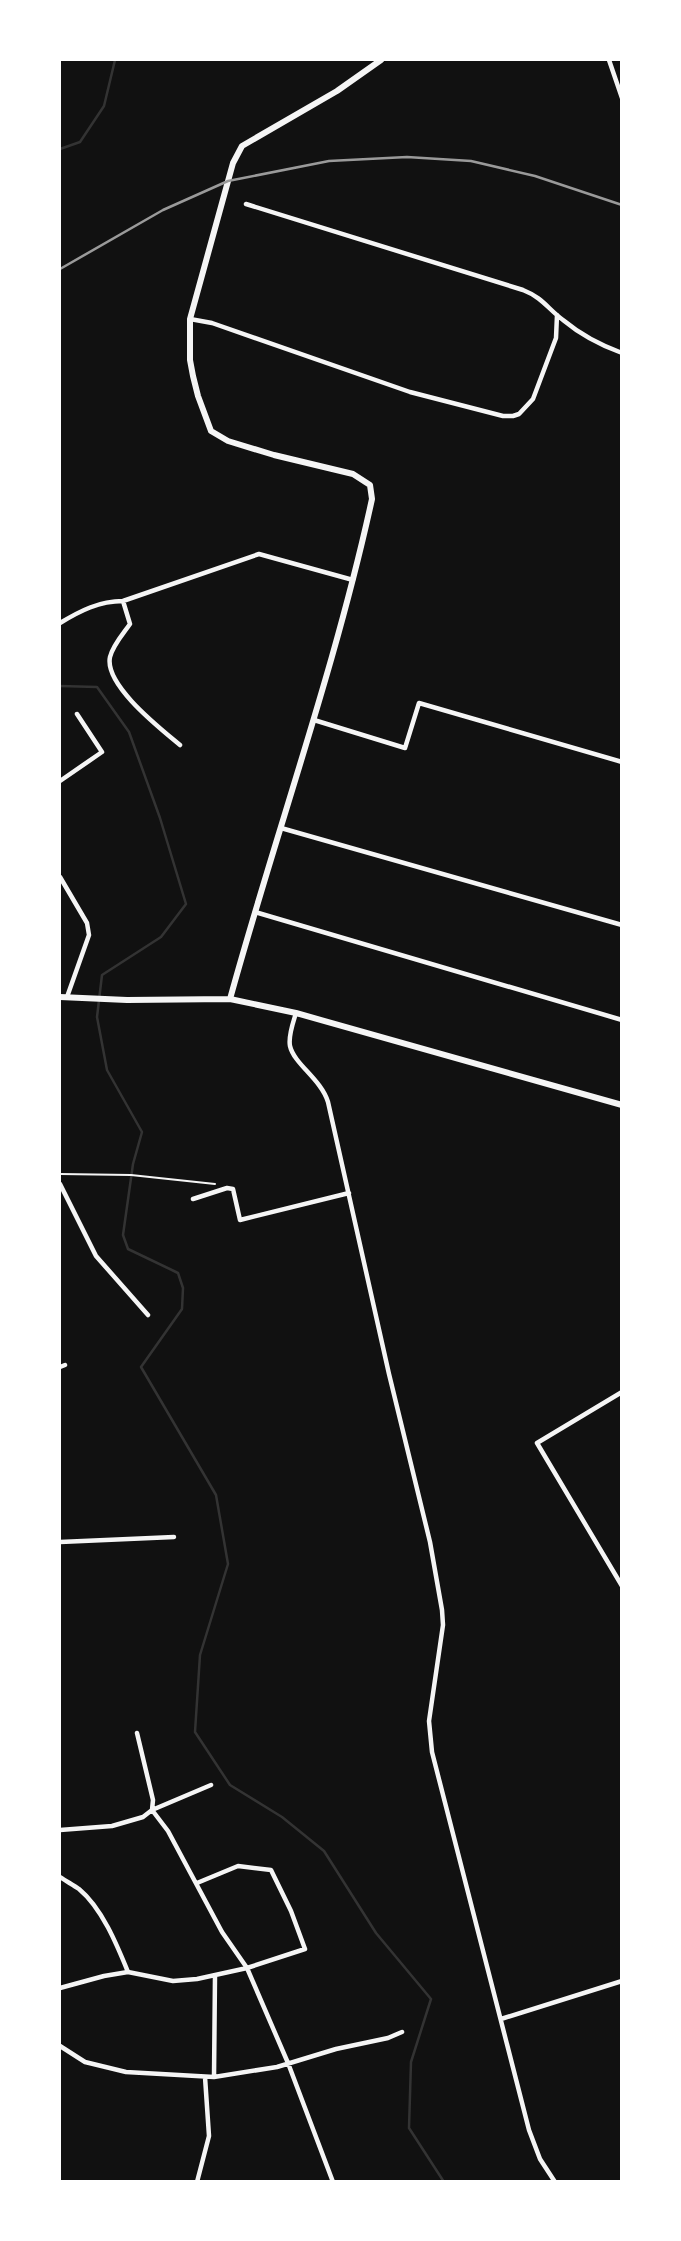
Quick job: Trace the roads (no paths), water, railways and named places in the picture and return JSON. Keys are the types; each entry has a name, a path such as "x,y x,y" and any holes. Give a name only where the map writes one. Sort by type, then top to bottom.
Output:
{"street":[{"path":"230,999 254,912 314,720 353,580 372,490 363,479 353,474 274,455 228,441 211,431 198,396 190,360 190,318 236,154 259,134 337,91 381,60"},
{"path":"609,60 621,98"},
{"path":"246,204 536,295 557,315 592,341 621,352"},
{"path":"190,318 212,323 410,392 503,416 513,416 526,408 537,390 555,338 557,315"},
{"path":"60,623 92,606 107,601 123,601 259,554 353,580"},
{"path":"123,601 130,624 112,652 109,660 111,670 137,708 180,746"},
{"path":"314,720 405,748 419,703 621,762"},
{"path":"60,781 102,752 77,714"},
{"path":"280,828 621,925"},
{"path":"60,877 87,923 89,935 63,997 127,1000 230,999 296,1013 621,1105"},
{"path":"254,912 621,1020"},
{"path":"296,1013 290,1047 326,1094 430,1542 443,1625 429,1721 432,1752 529,2130 540,2159 555,2182"},
{"path":"60,1184 96,1256 148,1315"},
{"path":"192,1199 227,1188 233,1189 240,1220 349,1193"},
{"path":"621,1392 537,1443 621,1586"},
{"path":"60,1542 174,1537"},
{"path":"137,1733 153,1800 152,1810 168,1831 222,1931 247,1968 288,2063 334,2182"},
{"path":"60,1830 112,1826 143,1817 152,1810 211,1785"},
{"path":"60,1988 128,1972 173,1980 197,1979 247,1968 305,1949 291,1911 271,1870 238,1866 197,1884"},
{"path":"60,1877 81,1891 92,1905 115,1939 128,1972"},
{"path":"214,2077 215,1976"},
{"path":"500,2019 621,1981"},
{"path":"60,2046 85,2062 126,2072 214,2077 249,2073 388,2038 402,2032"},
{"path":"197,2182 209,2136 205,2077"}],"waterway":[{"path":"60,149 80,142 104,106 115,60"},
{"path":"60,686 97,687 129,732 160,818 186,904 161,937 102,975 97,1017 107,1070 142,1132 133,1164 123,1235 128,1249 178,1273 183,1288 182,1309 141,1367 216,1495 228,1564 200,1655 195,1732 230,1785 282,1817 324,1851 376,1933 431,1999 411,2062 409,2128 444,2182"}],"railway":[{"path":"60,269 163,210 228,181 329,161 407,157 471,161 535,176 622,205"}]}
